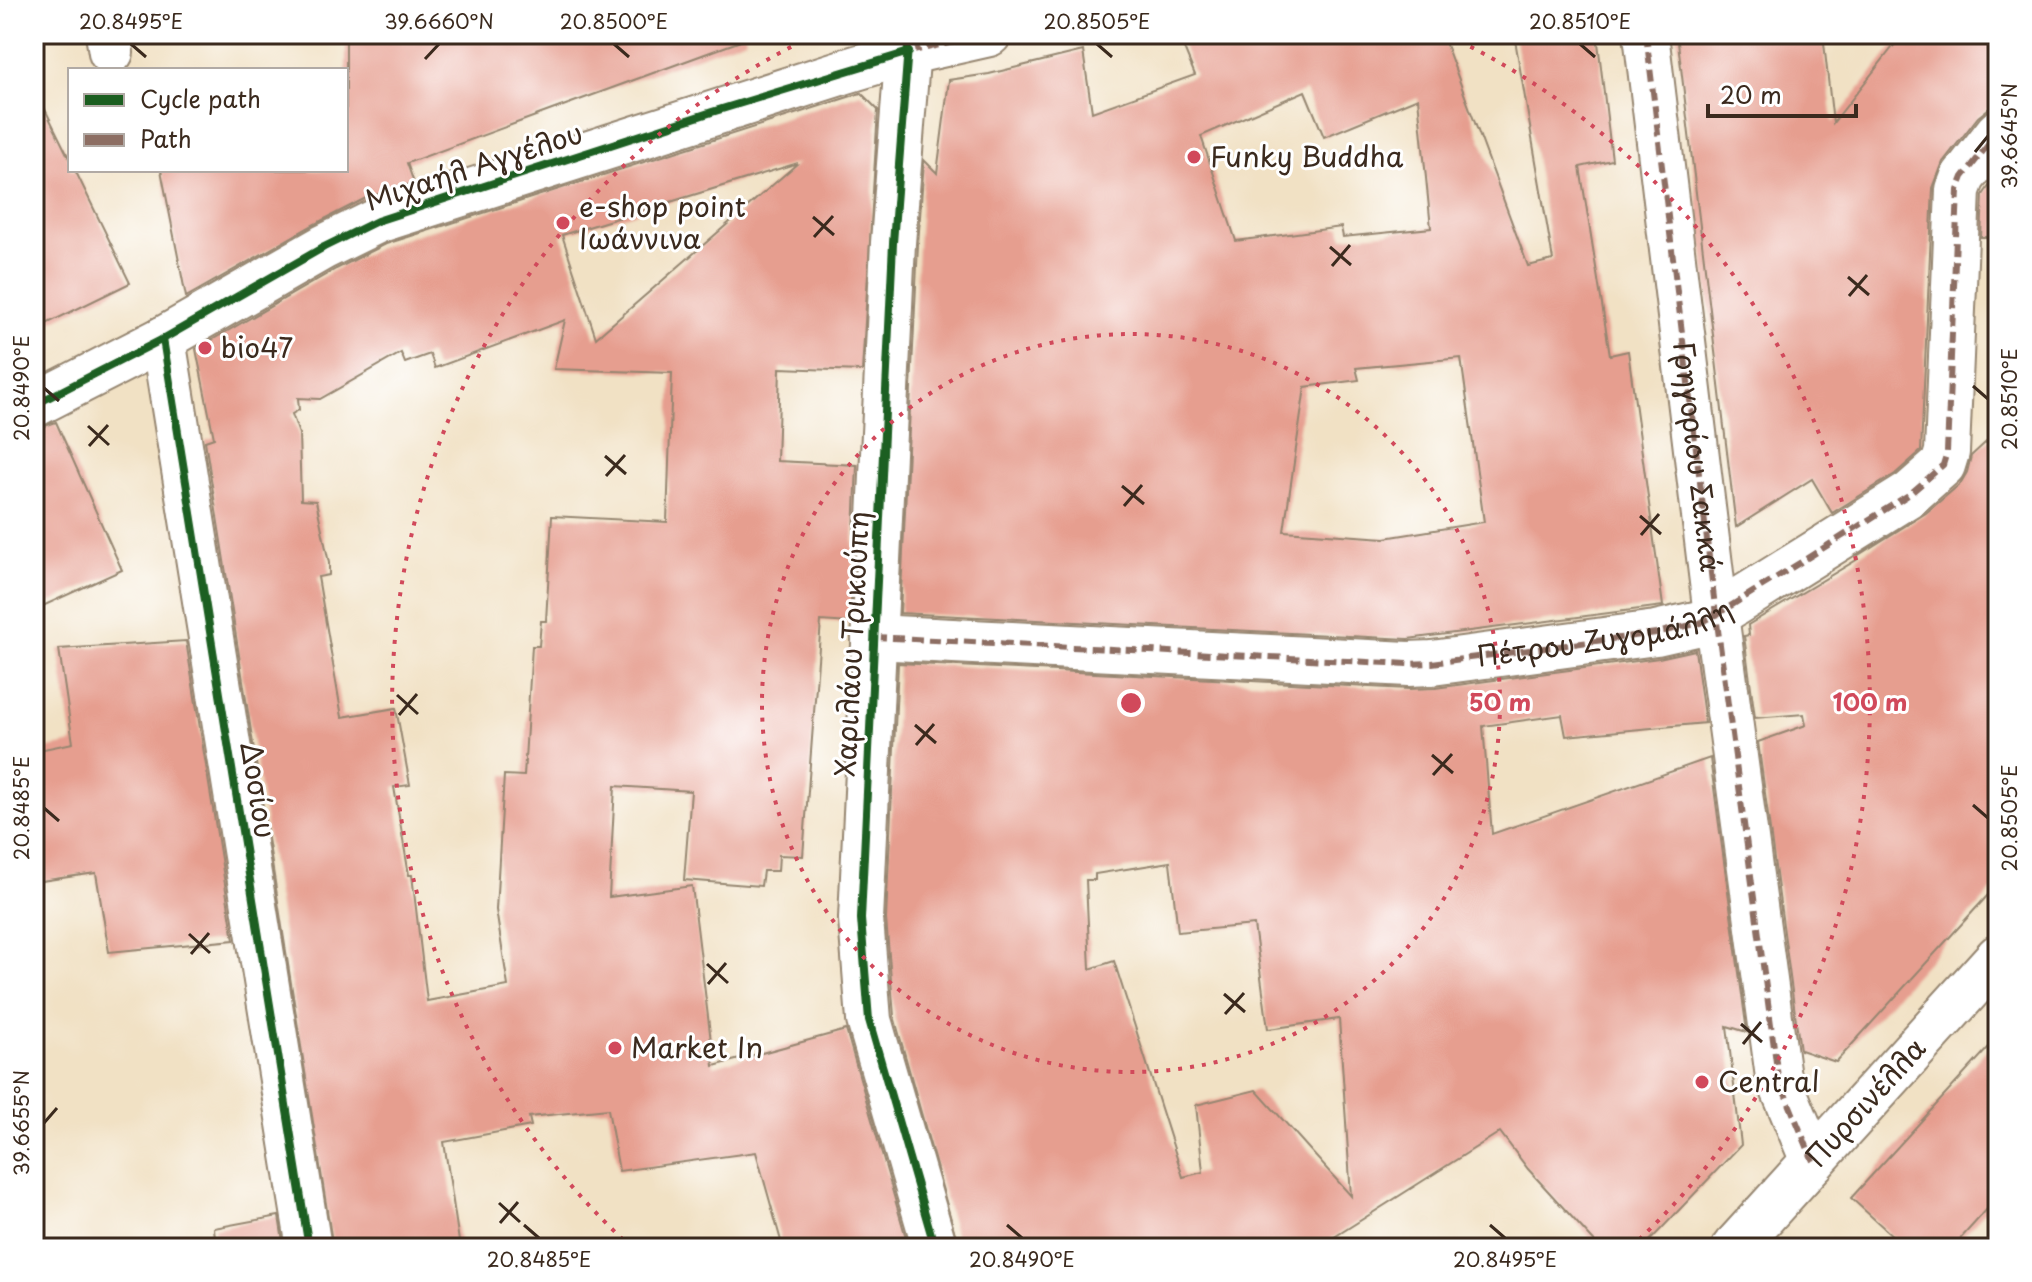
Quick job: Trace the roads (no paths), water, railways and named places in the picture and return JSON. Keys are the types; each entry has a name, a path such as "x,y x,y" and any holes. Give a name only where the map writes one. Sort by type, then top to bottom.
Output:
{"street":[{"name":"Μιχαήλ Αγγέλου","path":"34,405 163,339 324,247 377,221 712,112 909,43 989,34"},
{"name":"Γρηγορίου Σακκά","path":"1646,34 1716,615 1778,1077 1813,1161"},
{"name":"Χαριλάου Τρικούπη","path":"909,43 893,243 861,919 869,1020 935,1248"},
{"name":"Πέτρου Ζυγομάλλη","path":"874,637 1408,664 1444,662 1656,633 1700,623 1910,494 1943,465 1947,452 1958,190 1963,177 1998,132"},
{"name":"Δοσίου","path":"163,339 309,1248"},
{"name":"Πυρσινέλλα","path":"1734,1248 1998,957"}],"place":[{"name":"Funky Buddha","path":"1194,157"},
{"name":"e-shop point Ιωάννινα","path":"563,223"},
{"name":"bio47","path":"205,348"},
{"name":"Market In","path":"615,1048"},
{"name":"Central","path":"1702,1082"}]}
